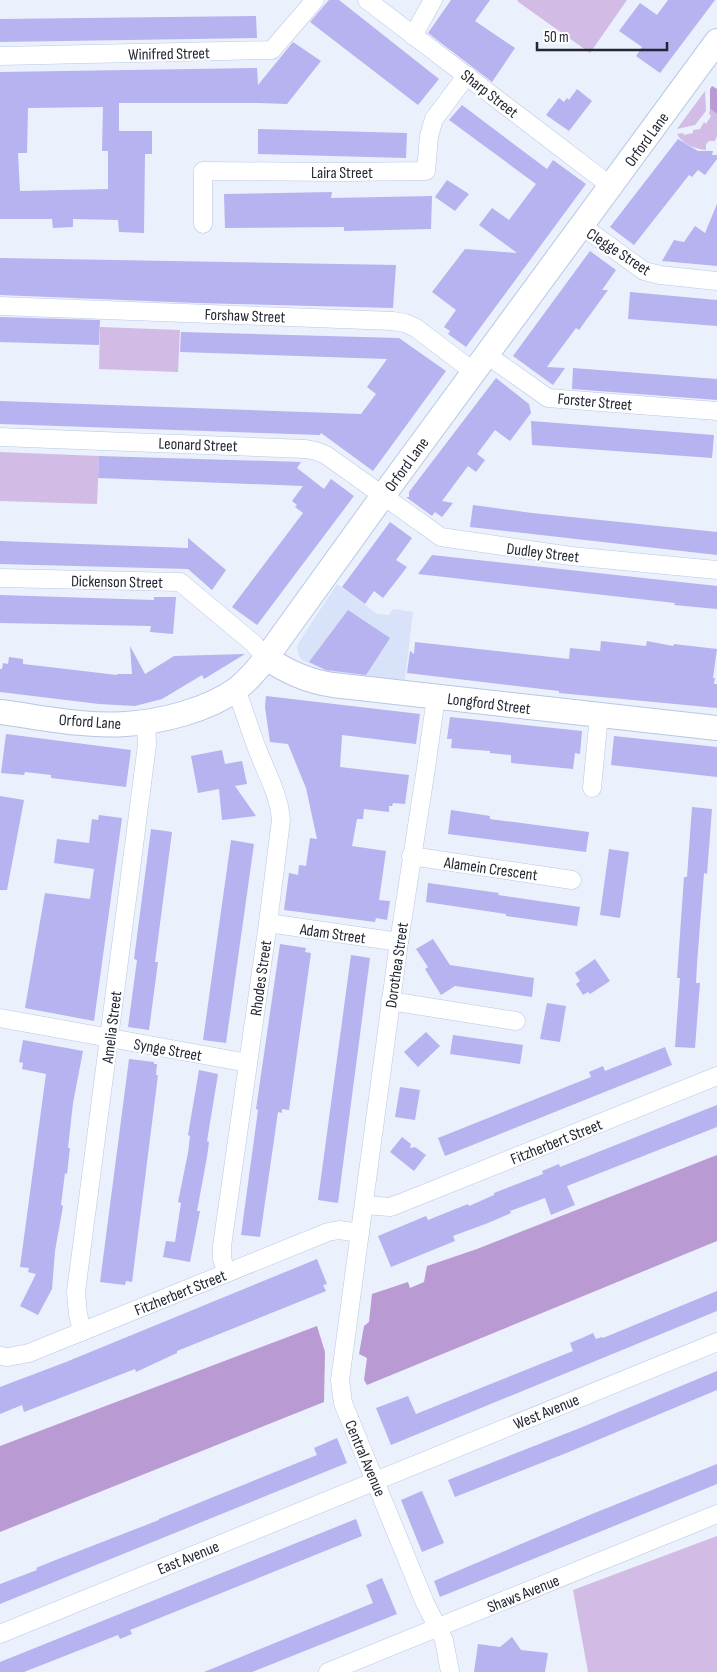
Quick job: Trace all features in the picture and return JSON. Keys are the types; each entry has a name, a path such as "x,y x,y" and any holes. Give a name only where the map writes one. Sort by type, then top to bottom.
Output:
{"street":[{"name":"Winifred Street","path":"0,56 272,50 315,0"},
{"name":"Sharp Street","path":"368,0 611,186"},
{"path":"413,36 433,0"},
{"name":"Orford Lane","path":"0,712 102,724 146,722 174,716 224,697 255,672 717,41"},
{"name":"Laira Street","path":"203,224 203,171 426,171 429,136 434,119 468,75"},
{"name":"Clegge Street","path":"582,226 651,273 717,281"},
{"name":"Forshaw Street","path":"0,306 394,321 416,328 481,364"},
{"name":"Forster Street","path":"481,364 548,398 717,411"},
{"name":"Leonard Street","path":"0,437 306,449 326,455 382,497"},
{"name":"Dudley Street","path":"382,497 434,534 447,539 571,556 717,570"},
{"name":"Dickenson Street","path":"0,578 180,582 253,643 266,658"},
{"name":"Longford Street","path":"266,658 290,673 317,683 717,728"},
{"name":"Rhodes Street","path":"227,1273 222,1258 222,1246 280,834 280,808 276,793 236,689"},
{"name":"Dorothea Street","path":"360,1233 390,1000 436,697"},
{"path":"592,788 599,715"},
{"name":"Amelia Street","path":"82,1332 76,1292 147,745 146,722"},
{"name":"Alamein Crescent","path":"411,856 572,880"},
{"name":"Adam Street","path":"268,923 399,942"},
{"path":"390,1000 516,1021"},
{"name":"Synge Street","path":"0,1018 248,1063"},
{"name":"Fitzherbert Street","path":"364,1205 390,1207 401,1203 717,1076"},
{"name":"Fitzherbert Street","path":"0,1356 8,1357 29,1353 328,1232 339,1230 360,1233"},
{"name":"Central Avenue","path":"360,1233 340,1380 344,1403 425,1602 444,1640 450,1672"},
{"name":"West Avenue","path":"376,1480 717,1342"},
{"name":"East Avenue","path":"0,1634 376,1480"},
{"name":"Shaws Avenue","path":"328,1672 717,1514"}],"shaded area":[{"path":"518,0 627,0 590,53"},
{"path":"712,86 717,89 717,114 710,109 710,89"},
{"path":"705,91 706,111 695,125 677,129"},
{"path":"710,109 717,114 717,136 715,141 709,141 706,144 706,150 682,141 677,134 683,133 684,135 693,133 693,130 700,129 711,116 709,114"},
{"path":"100,327 180,330 178,372 99,369"},
{"path":"0,452 99,456 97,504 0,501"},
{"path":"337,584 377,614 389,615 393,609 413,612 405,680 327,671 302,660 299,656 297,647 299,642"},
{"path":"717,1155 717,1241 367,1385 364,1380 367,1358 359,1354 364,1326 369,1322 372,1294 408,1282 410,1288 424,1282 427,1266 477,1249"},
{"path":"317,1326 325,1352 324,1402 0,1532 0,1446"},
{"path":"717,1536 717,1672 588,1672 573,1590"}],"building":[{"path":"329,0 339,0 439,79 418,105 310,22"},
{"path":"451,0 490,0 475,21 515,48 492,82 428,33"},
{"path":"668,0 715,0 660,73 636,56 642,47 619,31 640,3 657,15"},
{"path":"256,16 257,38 0,42 0,19"},
{"path":"293,42 321,61 287,104 119,103 119,131 152,131 152,154 145,154 144,233 119,232 118,220 73,219 73,227 53,228 52,219 0,219 0,72 257,68 258,85","holes":["103,107 102,151 108,151 108,189 20,191 18,153 27,153 28,108"]},
{"path":"577,89 592,101 569,131 546,115 559,98 564,102 567,98 569,100"},
{"path":"462,105 547,169 553,160 586,184 466,347 448,334 450,331 444,327 456,310 432,292 465,249 517,253 479,225 492,208 509,220 536,184 449,120"},
{"path":"258,129 407,133 406,158 258,154"},
{"path":"678,139 698,151 713,151 712,155 717,155 717,159 705,175 698,170 692,177 689,175 634,245 610,227"},
{"path":"447,180 469,194 455,211 435,197"},
{"path":"332,192 331,198 432,196 431,229 344,231 344,227 225,228 224,194"},
{"path":"717,204 717,266 662,261 674,240 684,242 695,226 705,233"},
{"path":"590,251 616,270 602,290 608,290 579,330 576,328 547,367 565,368 553,385 513,356"},
{"path":"0,258 396,265 393,308 196,303 0,295"},
{"path":"630,292 717,300 717,326 628,319"},
{"path":"0,317 100,320 99,345 0,342"},
{"path":"181,332 399,338 446,371 373,471 321,433 320,435 0,424 0,401 361,414 376,394 367,387 387,359 180,352"},
{"path":"573,368 717,379 717,400 572,389"},
{"path":"496,378 529,404 531,413 510,441 495,430 477,454 485,460 476,472 468,466 442,501 453,503 442,517 435,512 432,516 406,497 409,497 409,492"},
{"path":"531,421 714,435 712,458 532,445"},
{"path":"99,456 301,462 297,468 324,489 331,479 354,496 257,625 232,607 303,513 295,507 297,505 292,501 303,486 98,478"},
{"path":"473,505 717,532 717,555 470,527"},
{"path":"390,522 412,538 396,560 407,567 383,598 374,591 365,604 342,587"},
{"path":"188,538 226,570 212,590 188,569 0,564 0,541 188,548"},
{"path":"432,555 717,586 717,609 418,574"},
{"path":"0,595 154,600 154,597 176,597 173,634 150,632 151,626 0,623"},
{"path":"348,610 390,638 366,675 326,670 309,662"},
{"path":"601,641 646,646 647,641 673,646 674,644 717,649 713,678 715,678 714,684 717,684 717,708 559,693 559,691 407,673 410,651 414,654 415,642 569,659 570,648 600,651"},
{"path":"130,646 145,674 174,656 245,654 204,679 202,675 162,699 135,706 99,704 0,692 0,669 2,669 3,663 8,664 9,657 23,659 23,664 117,675 132,674"},
{"path":"266,696 420,714 416,744 342,735 340,767 409,775 405,804 393,803 392,806 389,806 389,812 364,809 363,819 357,819 352,846 386,851 379,900 390,901 387,920 376,918 375,922 284,910 289,873 298,875 299,865 306,866 310,838 317,839 306,788 288,744 270,742 265,707"},
{"path":"450,717 582,731 580,754 575,753 573,769 511,763 511,755 490,753 490,751 451,748 452,739 447,739"},
{"path":"6,734 131,750 126,787 51,778 51,775 25,772 24,775 1,773"},
{"path":"614,736 717,747 717,777 611,765"},
{"path":"222,750 225,764 242,761 247,784 235,786 256,816 222,820 219,789 198,793 191,756"},
{"path":"0,796 24,800 7,890 0,890"},
{"path":"692,807 712,809 707,874 704,873 697,964 696,983 700,983 695,1048 675,1047 680,978 677,978 684,877 687,877"},
{"path":"451,810 490,816 490,819 589,832 586,852 448,834"},
{"path":"99,815 122,818 94,1021 25,1008 45,893 90,899 94,869 54,863 57,839 89,843 92,819 98,820"},
{"path":"151,829 172,832 155,962 158,962 149,1030 128,1027 137,960 134,959"},
{"path":"231,840 254,844 226,1043 203,1040"},
{"path":"609,849 629,852 620,918 600,915"},
{"path":"428,883 580,907 577,926 426,902"},
{"path":"433,939 450,965 534,978 532,997 455,986 441,995 425,969 428,967 416,949"},
{"path":"280,944 306,948 305,952 311,953 289,1110 282,1109 282,1113 278,1112 260,1237 241,1235 258,1110 256,1109"},
{"path":"351,955 370,958 338,1203 318,1200"},
{"path":"595,959 610,981 590,994 588,992 583,995 576,984 580,981 575,973"},
{"path":"547,1003 566,1006 560,1042 540,1039"},
{"path":"426,1032 440,1046 418,1067 404,1052"},
{"path":"453,1035 523,1045 520,1064 450,1054"},
{"path":"23,1040 83,1051 73,1103 68,1148 70,1148 55,1251 52,1289 38,1315 20,1306 36,1274 28,1272 29,1268 20,1267 46,1074 22,1069 23,1063 19,1062"},
{"path":"665,1047 672,1065 445,1156 438,1138 591,1077 589,1072 603,1066 605,1071"},
{"path":"129,1059 154,1062 154,1064 157,1064 156,1075 158,1075 132,1282 126,1281 125,1285 100,1282"},
{"path":"199,1070 218,1074 207,1141 209,1142 207,1157 197,1211 200,1211 190,1262 163,1257 166,1241 175,1242 181,1203 178,1202 188,1153 190,1136 188,1135"},
{"path":"400,1087 420,1090 415,1120 395,1117"},
{"path":"717,1105 717,1127 567,1186 575,1205 551,1215 545,1198 453,1236 455,1241 391,1267 378,1236 426,1216 428,1220 468,1204 469,1206 494,1195 494,1193 543,1174 542,1171 559,1164 560,1167"},
{"path":"402,1137 411,1144 410,1148 415,1147 426,1155 414,1171 390,1152"},
{"path":"317,1259 327,1284 323,1285 326,1291 177,1351 177,1353 136,1372 135,1369 24,1412 22,1405 0,1414 0,1387 66,1362"},
{"path":"717,1291 717,1311 391,1445 376,1408 408,1396 416,1414 573,1351 570,1343 593,1333 596,1339 603,1338"},
{"path":"717,1371 717,1390 455,1497 448,1480"},
{"path":"337,1438 347,1463 0,1604 0,1584 317,1455 314,1448"},
{"path":"717,1464 717,1484 440,1597 434,1581 592,1514"},
{"path":"422,1491 444,1543 422,1552 401,1500"},
{"path":"356,1519 362,1536 130,1630 132,1634 120,1639 118,1635 24,1672 0,1672 0,1662"},
{"path":"382,1578 397,1614 252,1672 204,1672 373,1603 366,1585"},
{"path":"512,1637 521,1650 548,1653 545,1672 474,1672 478,1644 500,1647"}]}
